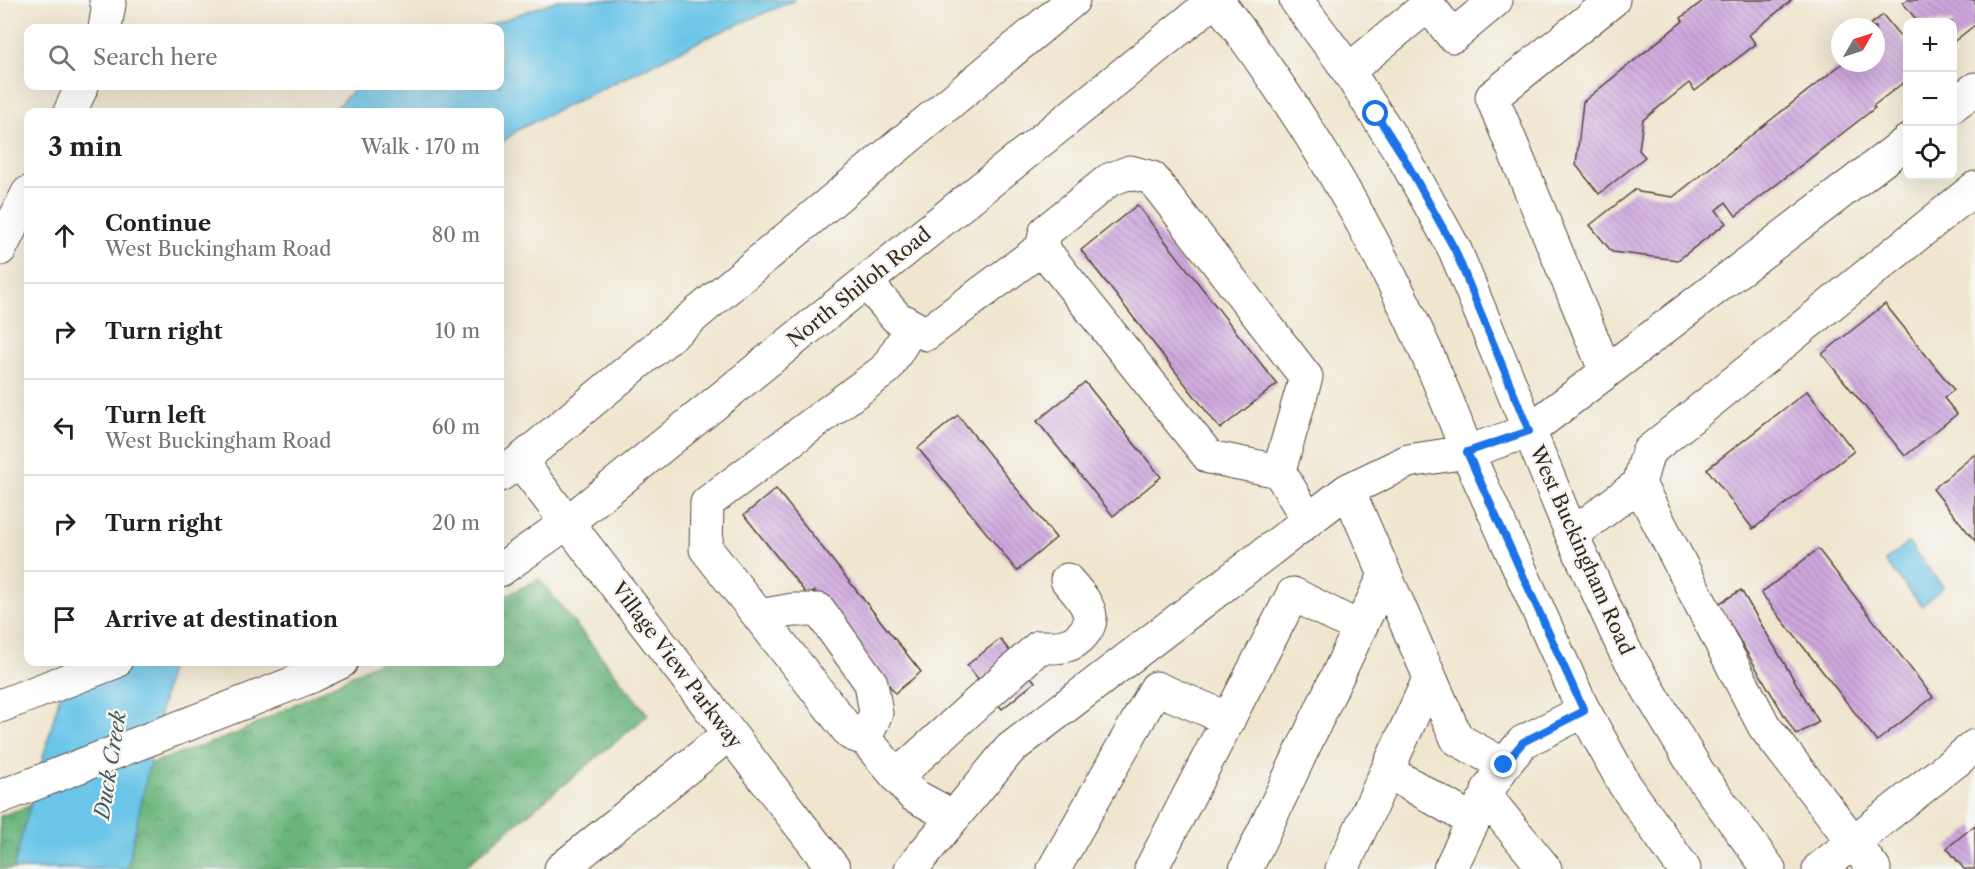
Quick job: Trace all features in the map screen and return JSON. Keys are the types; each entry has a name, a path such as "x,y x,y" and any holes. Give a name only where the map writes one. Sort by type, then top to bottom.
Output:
{"main road":[{"path":"106,0 109,4 106,24"},
{"path":"510,468 1073,0"},
{"path":"1216,0 1274,77 1335,174 1397,286 1454,416 1467,452 1584,711 1625,785 1684,869"},
{"name":"North Shiloh Road","path":"504,567 568,522 1216,0"},
{"name":"West Buckingham Road","path":"1296,0 1348,71 1403,156 1455,250 1572,535 1624,649 1698,772 1769,869"},
{"path":"1348,71 1426,3 1453,36 1496,0"},
{"path":"1606,372 1492,97 1613,0"},
{"path":"1957,103 1975,89"},
{"path":"71,108 80,90"},
{"path":"911,869 1010,749 1348,490 1408,460 1467,452 1529,431 1903,145"},
{"path":"866,282 896,317 926,334 1042,248 1046,231 1109,180 1130,172 1152,178 1306,377 1279,471 1308,520"},
{"path":"1572,535 1639,484 1648,452 1975,188"},
{"path":"0,249 14,209"},
{"path":"1042,248 1209,457 1279,471"},
{"path":"912,327 886,369 706,503 706,549 851,734 865,739 914,795 954,817"},
{"name":"Village View Parkway","path":"510,468 568,522 834,869"},
{"path":"1639,484 1764,726 1874,869"},
{"path":"1348,490 1457,739 1496,778"},
{"path":"1263,555 1293,594 1359,628"},
{"path":"1246,869 1384,574"},
{"path":"897,776 1039,647 1067,646 1082,635 1088,627 1090,617 1084,602 1067,580"},
{"path":"1151,869 1293,594"},
{"path":"759,616 793,610 819,610 871,683 876,713 865,739"},
{"path":"1067,646 1094,683"},
{"path":"0,706 105,666"},
{"path":"0,797 333,666"},
{"path":"1342,869 1430,677"},
{"path":"1054,869 1156,688 1229,719"},
{"path":"1450,869 1496,778 1523,742 1584,711"},
{"path":"561,869 729,734"},
{"path":"1819,869 1975,746"},
{"path":"1387,771 1473,822"},
{"path":"1496,778 1491,804 1545,869"}],"green space":[{"path":"539,579 648,715 461,869 0,869 0,816 236,734 370,666 504,666 504,597"}],"water":[{"path":"558,0 795,0 708,37 519,129 504,141 504,108 336,108 353,90 504,90 504,24 492,24"},
{"path":"1908,543 1943,587 1922,606 1885,561"},
{"name":"Duck Creek","path":"68,666 170,666 127,869 14,869"}],"building":[{"path":"1704,0 1792,0 1749,35 1756,44 1695,91 1689,83 1643,120 1639,150 1645,157 1599,194 1576,165 1583,102 1683,21 1681,18"},
{"path":"1907,0 1975,0 1975,25 1957,39 1957,18 1915,18 1903,3"},
{"path":"1883,15 1903,40 1903,83 1873,106 1875,108 1736,216 1726,202 1716,210 1726,223 1678,260 1612,252 1590,225 1636,189 1639,192 1673,197 1832,72 1885,72 1885,18 1879,18"},
{"path":"1137,205 1277,384 1220,429 1081,250"},
{"path":"1885,304 1954,390 1944,398 1957,414 1905,456 1822,354"},
{"path":"1085,382 1161,477 1113,516 1037,421"},
{"path":"1807,391 1854,451 1753,529 1707,469"},
{"path":"958,415 1056,538 1017,571 918,448"},
{"path":"1975,454 1975,541 1933,489"},
{"path":"776,489 921,672 895,693 815,591 808,596 744,515"},
{"path":"1818,549 1933,697 1877,741 1761,593"},
{"path":"1741,590 1819,722 1796,735 1718,604"},
{"path":"1000,639 1035,682 1002,709 967,665"},
{"path":"1975,825 1975,869 1964,869 1947,848"}],"route":[{"path":"1376,114 1403,156 1455,250 1529,431 1467,452 1584,711 1523,742 1504,765"}]}
